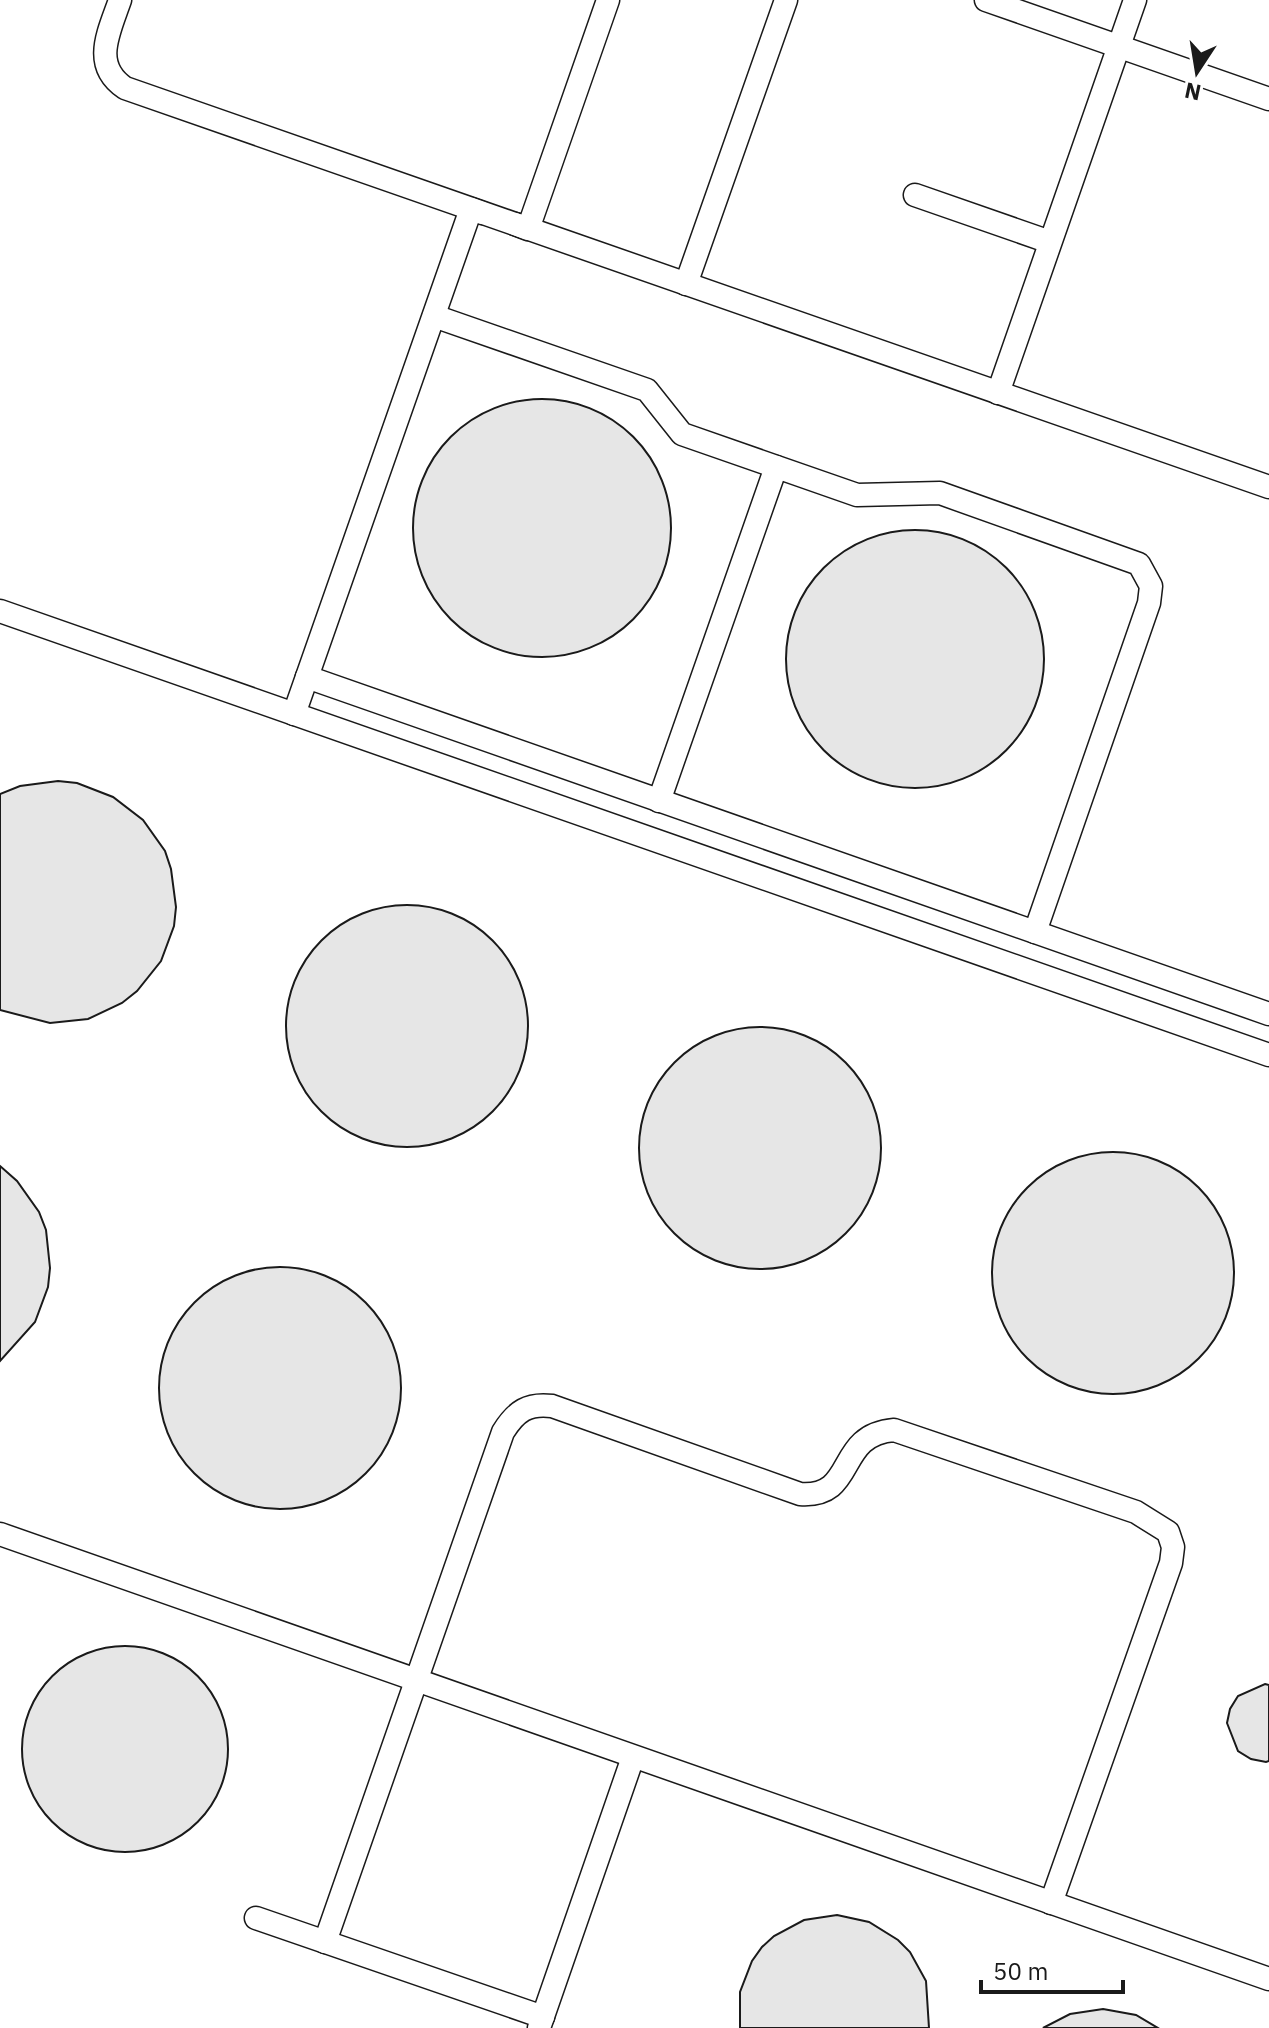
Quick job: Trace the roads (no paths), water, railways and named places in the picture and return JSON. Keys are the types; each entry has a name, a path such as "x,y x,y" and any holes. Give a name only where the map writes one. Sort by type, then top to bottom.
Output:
{"lane":[{"path":"120,0 106,41 104,59 111,76 125,88 1269,487"},
{"path":"294,714 471,209 528,229 608,0"},
{"path":"686,284 786,0"},
{"path":"986,0 1269,99"},
{"path":"998,393 1135,0"},
{"path":"915,195 1050,242"},
{"path":"434,316 647,390 682,434 857,495 940,493 1131,560 1144,570 1151,586 1149,603 1035,932"},
{"path":"659,801 776,467"},
{"path":"0,611 1269,1055"},
{"path":"307,677 1269,1014"},
{"path":"325,1942 503,1432 522,1409 535,1404 552,1406 800,1494 825,1492 846,1468 860,1441 876,1431 894,1430 1154,1520 1168,1532 1173,1547 1171,1563 1051,1903"},
{"path":"0,1534 1269,1979"},
{"path":"256,1918 541,2023 633,1757"}]}
